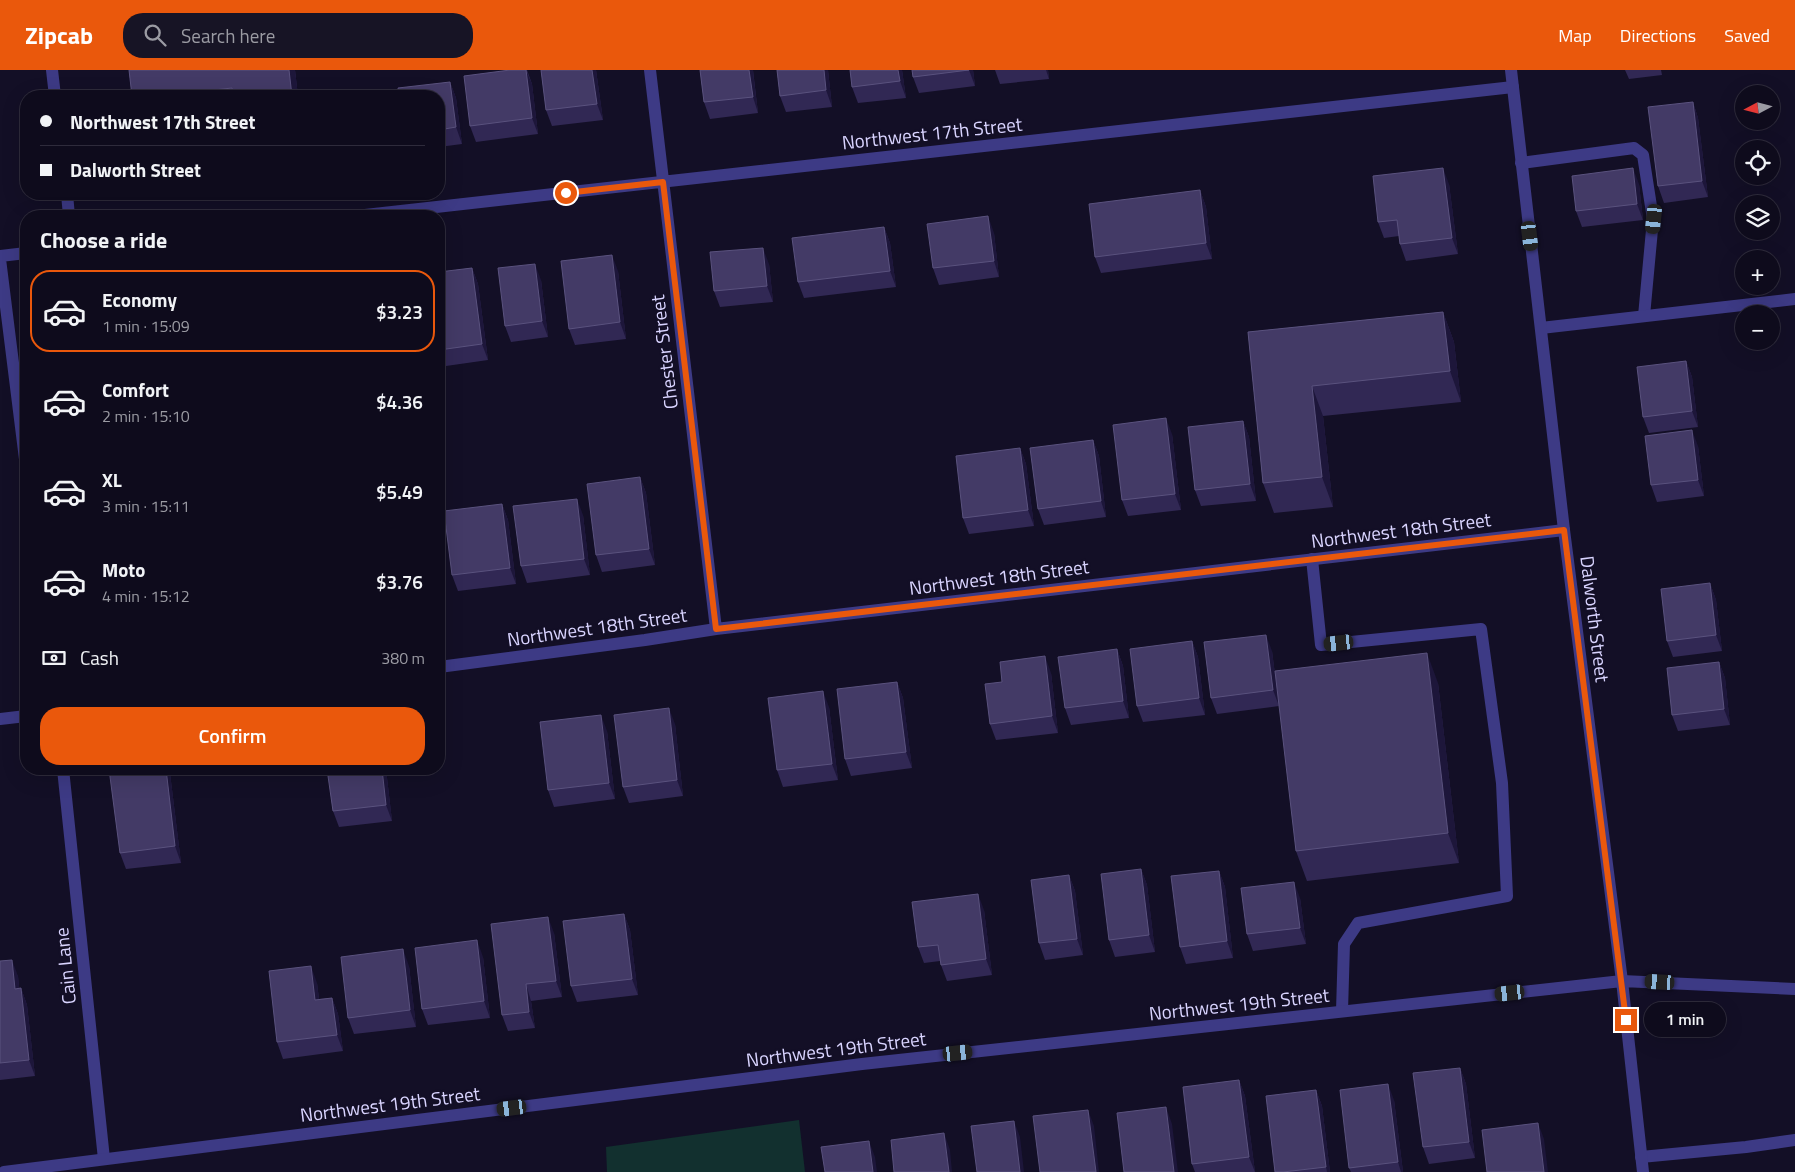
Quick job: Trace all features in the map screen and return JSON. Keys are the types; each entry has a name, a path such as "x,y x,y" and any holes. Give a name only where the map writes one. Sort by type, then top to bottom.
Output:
{"street":[{"path":"52,70 54,90"},
{"name":"Chester Street","path":"650,70 716,629"},
{"name":"Dalworth Street","path":"1511,70 1564,530 1622,981 1643,1172"},
{"name":"Northwest 17th Street","path":"410,210 1513,87"},
{"path":"1522,163 1634,148 1643,155 1654,219 1644,316"},
{"path":"20,254 0,258 20,419"},
{"path":"1541,328 1795,299"},
{"name":"Northwest 18th Street","path":"445,666 716,629 1564,530"},
{"path":"1312,559 1321,645 1481,629 1502,784 1507,896 1358,923 1344,944 1342,1012"},
{"path":"0,719 20,717"},
{"name":"Cain Lane","path":"64,775 104,1159"},
{"name":"Northwest 19th Street","path":"4,1172 862,1064 1622,981 1795,989"},
{"path":"1641,1157 1746,1148 1795,1140"}],"green space":[{"path":"799,1120 805,1172 607,1172 606,1147"}],"building":[{"path":"129,70 289,70 291,90 232,90 232,88 214,90 131,90"},
{"path":"510,70 526,70 532,118 470,126 464,76"},
{"path":"541,70 592,70 597,104 546,110"},
{"path":"700,70 749,70 753,97 704,102"},
{"path":"777,70 824,70 826,90 780,96"},
{"path":"850,70 898,70 900,81 852,87"},
{"path":"912,70 969,70 913,77"},
{"path":"450,82 456,127 445,129 445,90 398,90 398,88"},
{"path":"1693,102 1702,181 1658,186 1648,107"},
{"path":"1443,168 1452,238 1400,244 1397,220 1378,222 1373,176"},
{"path":"1633,168 1637,204 1576,211 1572,176"},
{"path":"1200,190 1206,243 1095,257 1089,204"},
{"path":"988,216 994,261 933,268 927,224"},
{"path":"884,227 890,271 798,282 792,238"},
{"path":"763,248 767,286 714,291 710,252"},
{"path":"612,255 620,322 569,329 561,261"},
{"path":"535,264 542,321 505,326 498,268"},
{"path":"472,268 482,344 445,349 445,271"},
{"path":"1443,312 1450,371 1312,386 1322,477 1263,483 1248,332"},
{"path":"1686,361 1692,411 1643,417 1637,367"},
{"path":"1166,418 1175,494 1122,500 1113,425"},
{"path":"1243,421 1250,484 1195,490 1188,427"},
{"path":"1692,430 1698,480 1651,485 1645,436"},
{"path":"1093,440 1101,501 1038,509 1030,448"},
{"path":"1020,448 1028,510 963,518 956,456"},
{"path":"640,477 649,549 596,555 587,484"},
{"path":"577,499 584,559 521,566 513,506"},
{"path":"502,504 510,568 452,575 445,511"},
{"path":"1710,583 1716,635 1667,641 1661,589"},
{"path":"1266,635 1273,690 1211,698 1204,642"},
{"path":"1192,641 1199,698 1137,706 1130,649"},
{"path":"1117,649 1123,701 1065,708 1058,657"},
{"path":"1427,653 1448,833 1296,851 1275,671"},
{"path":"1045,656 1052,716 990,724 985,684 1002,682 1000,662"},
{"path":"1719,662 1724,709 1672,715 1667,668"},
{"path":"897,682 906,752 845,759 837,689"},
{"path":"823,691 832,764 777,770 768,698"},
{"path":"669,708 677,780 623,787 614,715"},
{"path":"601,715 609,783 548,790 540,722"},
{"path":"110,775 167,775 175,846 120,853"},
{"path":"328,775 383,775 386,805 333,811"},
{"path":"1141,869 1149,935 1109,940 1101,874"},
{"path":"1219,871 1227,941 1180,947 1171,876"},
{"path":"1069,875 1077,939 1039,943 1031,880"},
{"path":"1294,882 1300,928 1247,934 1241,888"},
{"path":"978,894 986,959 941,965 938,945 918,947 912,902"},
{"path":"624,914 632,979 571,986 563,921"},
{"path":"548,917 556,981 526,984 529,1012 502,1015 491,924"},
{"path":"477,940 484,1001 422,1009 415,948"},
{"path":"403,949 410,1010 348,1018 341,957"},
{"path":"12,960 15,989 21,988 29,1060 0,1063 0,961"},
{"path":"311,966 315,1000 332,998 337,1035 277,1042 269,971"},
{"path":"1460,1068 1469,1142 1423,1147 1413,1073"},
{"path":"1239,1080 1249,1157 1192,1164 1183,1087"},
{"path":"1388,1084 1398,1162 1349,1168 1340,1090"},
{"path":"1316,1090 1326,1167 1275,1172 1266,1096"},
{"path":"1166,1107 1174,1172 1124,1172 1117,1113"},
{"path":"1088,1110 1096,1172 1040,1172 1033,1116"},
{"path":"1014,1121 1020,1172 977,1172 971,1126"},
{"path":"1538,1123 1544,1172 1487,1172 1482,1130"},
{"path":"944,1133 949,1172 894,1172 891,1140"},
{"path":"869,1141 873,1172 825,1172 821,1147"}],"route":[{"path":"566,193 663,182 716,629 1564,530 1626,1020"}]}
